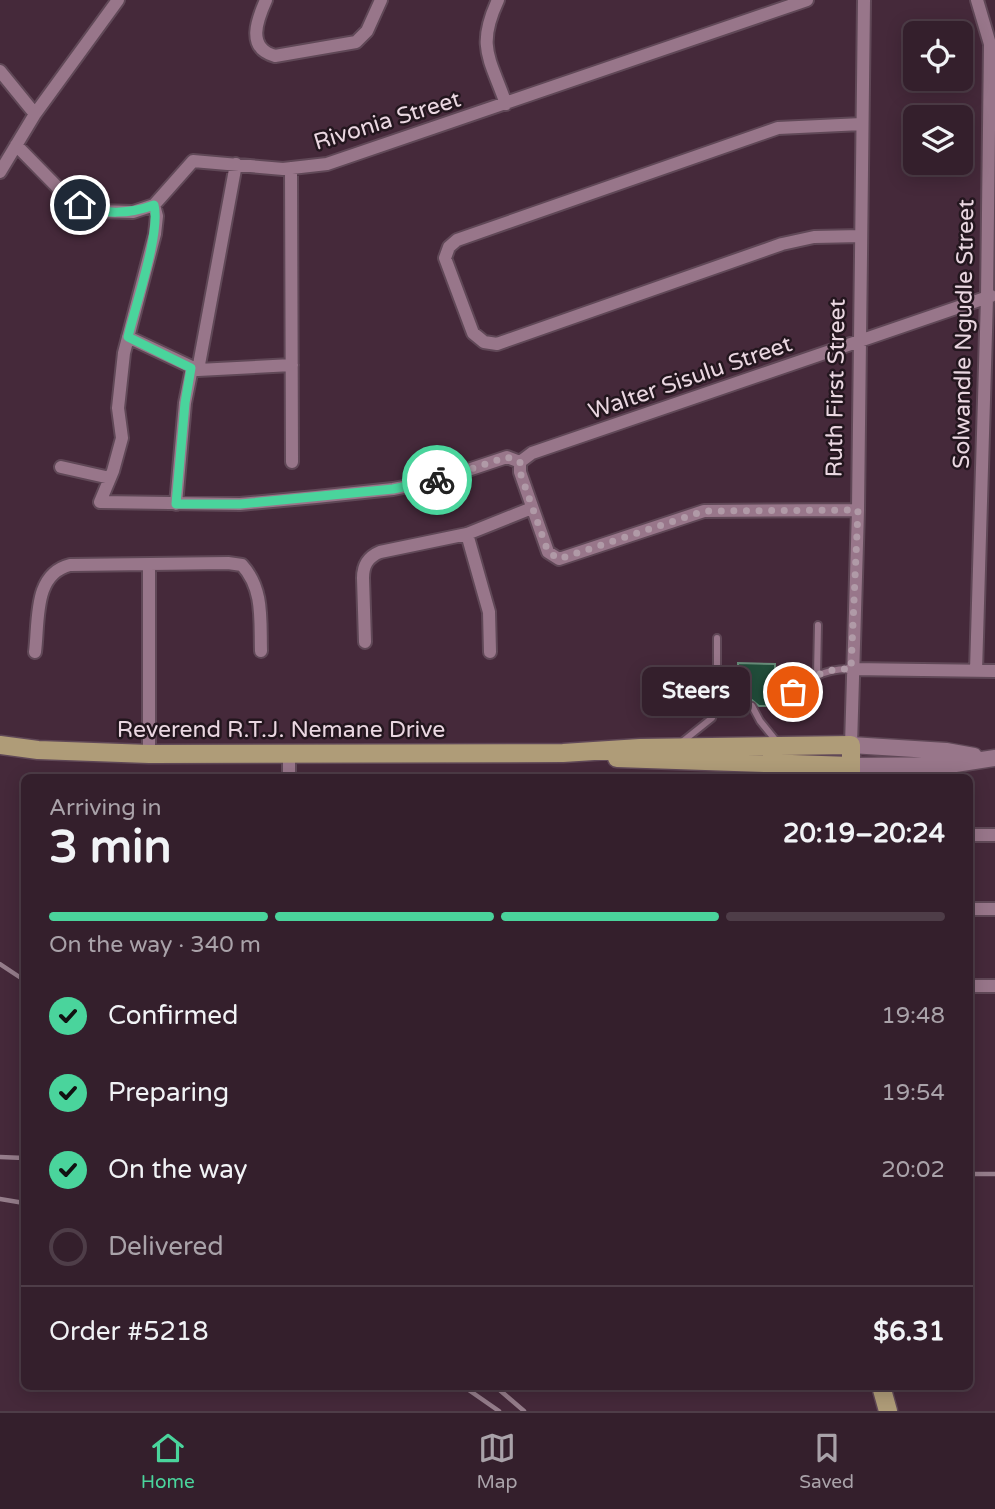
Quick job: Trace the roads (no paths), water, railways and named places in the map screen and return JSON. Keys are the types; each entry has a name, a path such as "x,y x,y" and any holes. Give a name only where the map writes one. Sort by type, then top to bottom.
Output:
{"main road":[{"name":"Reverend R.T.J. Nemane Drive","path":"0,745 38,750 149,754 563,753 675,747 851,746"},
{"name":"Ruth First Street","path":"851,746 851,771"},
{"name":"Reverend R.T.J. Nemane Drive","path":"563,753 851,771"},
{"path":"882,1390 888,1411"}],"street":[{"path":"0,172 35,114 118,0"},
{"path":"265,0 256,25 256,42 265,52 275,56 356,42 367,31 381,0"},
{"path":"498,0 488,23 485,44 506,104"},
{"name":"Rivonia Street","path":"154,205 193,161 291,168 327,164 807,0"},
{"name":"Ruth First Street","path":"851,746 851,669 858,510 864,0"},
{"name":"Solwandle Ngudle Street","path":"976,671 991,296 992,43 977,0"},
{"path":"0,71 35,114"},
{"path":"861,236 814,237 782,244 496,344 484,342 473,332 445,258 449,247 457,240 778,128 862,124"},
{"path":"16,145 69,199 80,205 96,211 133,212 154,205 157,216 155,234 128,337 118,408 123,432 100,502 240,504 393,489 435,481 507,457 520,462 520,472 548,552 555,558 562,559 704,511 858,510"},
{"path":"176,504 185,403 211,313 236,164"},
{"path":"291,168 292,462"},
{"name":"Walter Sisulu Street","path":"520,462 532,453 991,296"},
{"path":"128,337 195,369 292,365"},
{"path":"61,467 110,478"},
{"path":"365,642 363,569 371,557 380,552 467,534 532,508"},
{"path":"467,534 489,612 489,652"},
{"path":"35,652 42,591 52,572 70,565 228,563 242,565 253,578 259,597 261,651"},
{"path":"149,565 149,754"},
{"path":"851,669 995,671"},
{"name":"Reverend R.T.J. Nemane Drive","path":"851,746 946,751 987,758"},
{"path":"289,752 289,774"},
{"name":"Reverend R.T.J. Nemane Drive","path":"851,771 949,765 987,758"},
{"path":"973,835 995,835"},
{"path":"973,909 995,909"},
{"path":"973,986 995,986"}],"lane":[{"path":"817,674 818,625"},
{"path":"675,747 708,723 714,713 717,701 717,638"},
{"path":"786,698 817,674 836,669 851,669"},
{"path":"717,701 727,701"},
{"path":"752,706 767,732 781,746"}],"railway":[{"path":"0,964 21,978"},
{"path":"0,1157 21,1158"},
{"path":"973,1174 995,1174"},
{"path":"0,1199 21,1202"},
{"path":"469,1390 499,1411"},
{"path":"500,1390 524,1411"}],"place":[{"name":"Steers","path":"793,692"}]}
